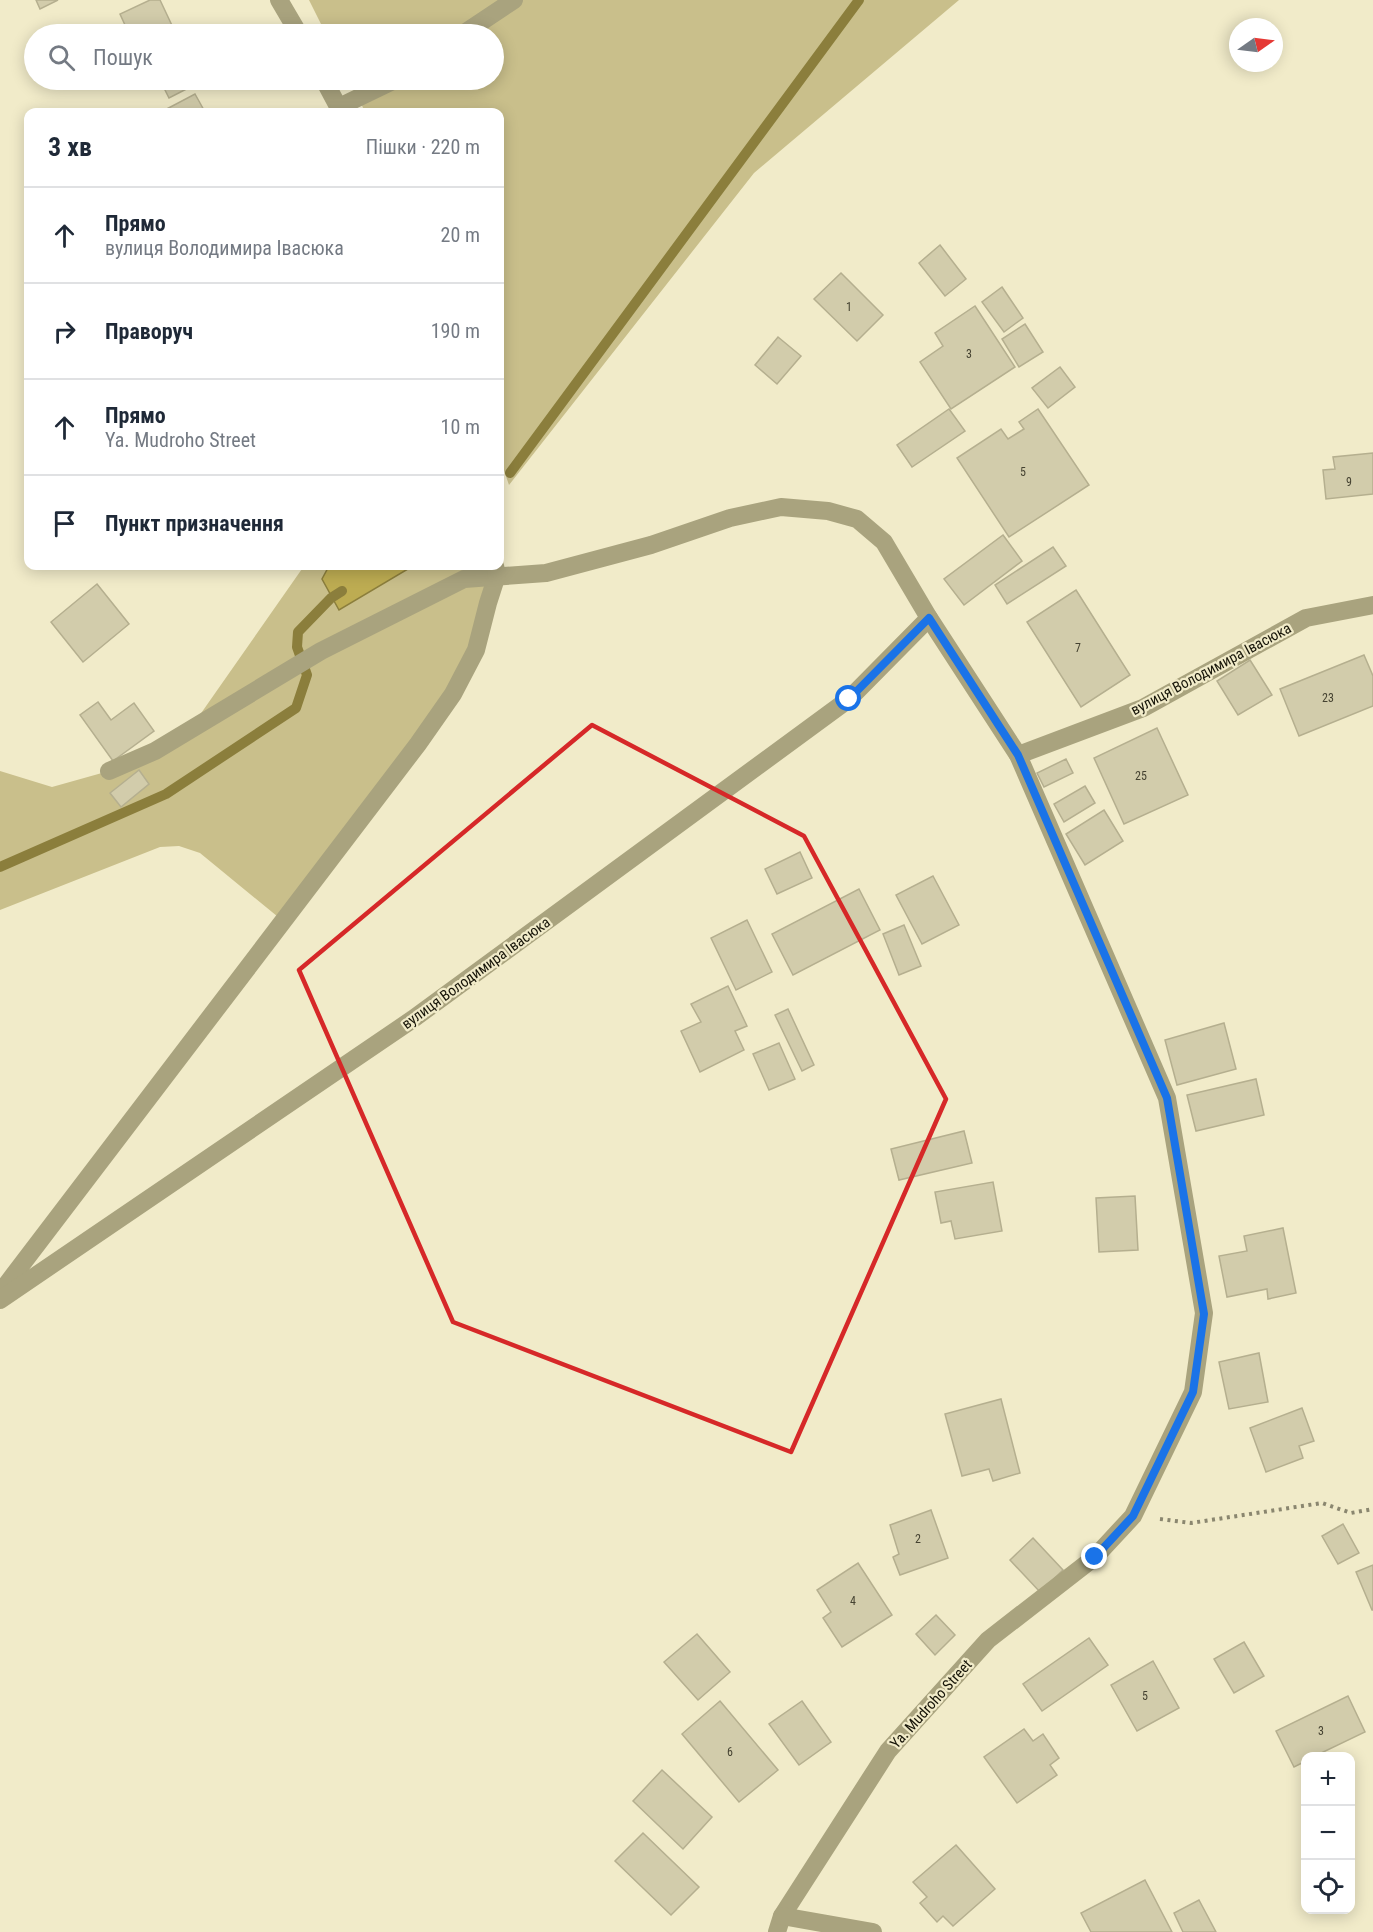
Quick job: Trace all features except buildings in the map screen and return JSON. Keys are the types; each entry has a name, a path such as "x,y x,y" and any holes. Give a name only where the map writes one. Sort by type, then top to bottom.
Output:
{"street":[{"path":"279,0 293,24"},
{"path":"478,24 514,0"},
{"path":"329,90 339,108"},
{"path":"344,108 377,90"},
{"name":"Ya. Mudroho Street","path":"108,771 155,751 292,666 464,579 496,570 546,573 651,545 730,518 781,507 816,510 857,519 884,542 929,618 1018,755 1167,1098 1204,1314 1193,1392 1133,1516 1095,1557 988,1640 888,1751 779,1924"},
{"path":"0,1293 418,744 453,694 476,650 496,570"},
{"name":"вулиця Володимира Івасюка","path":"1018,755 1143,708 1306,618 1373,605"},
{"name":"вулиця Володимира Івасюка","path":"0,1300 413,1019 849,699 929,618"},
{"path":"779,1924 873,1932"}],"path":[{"path":"1133,1516 1191,1522 1322,1503 1351,1513 1373,1509"}],"highlighted area":[{"path":"592,725 804,836 946,1099 791,1452 453,1322 299,970"}],"shaded area":[{"path":"309,0 959,0 754,173 509,485 504,471 504,108 363,108 355,90 504,90 504,24 321,24"},
{"path":"301,570 494,570 476,650 283,921 200,853 179,846 160,847 0,910 0,771 52,787 109,771 190,729"},
{"path":"327,570 406,570 339,610 322,579"}],"waterway":[{"path":"510,473 859,0"},
{"path":"0,867 166,794 296,708 307,675 297,647 298,632 331,598 342,591"}],"route":[{"path":"849,699 929,618 1018,755 1167,1098 1204,1314 1193,1392 1133,1516 1095,1557"}]}
